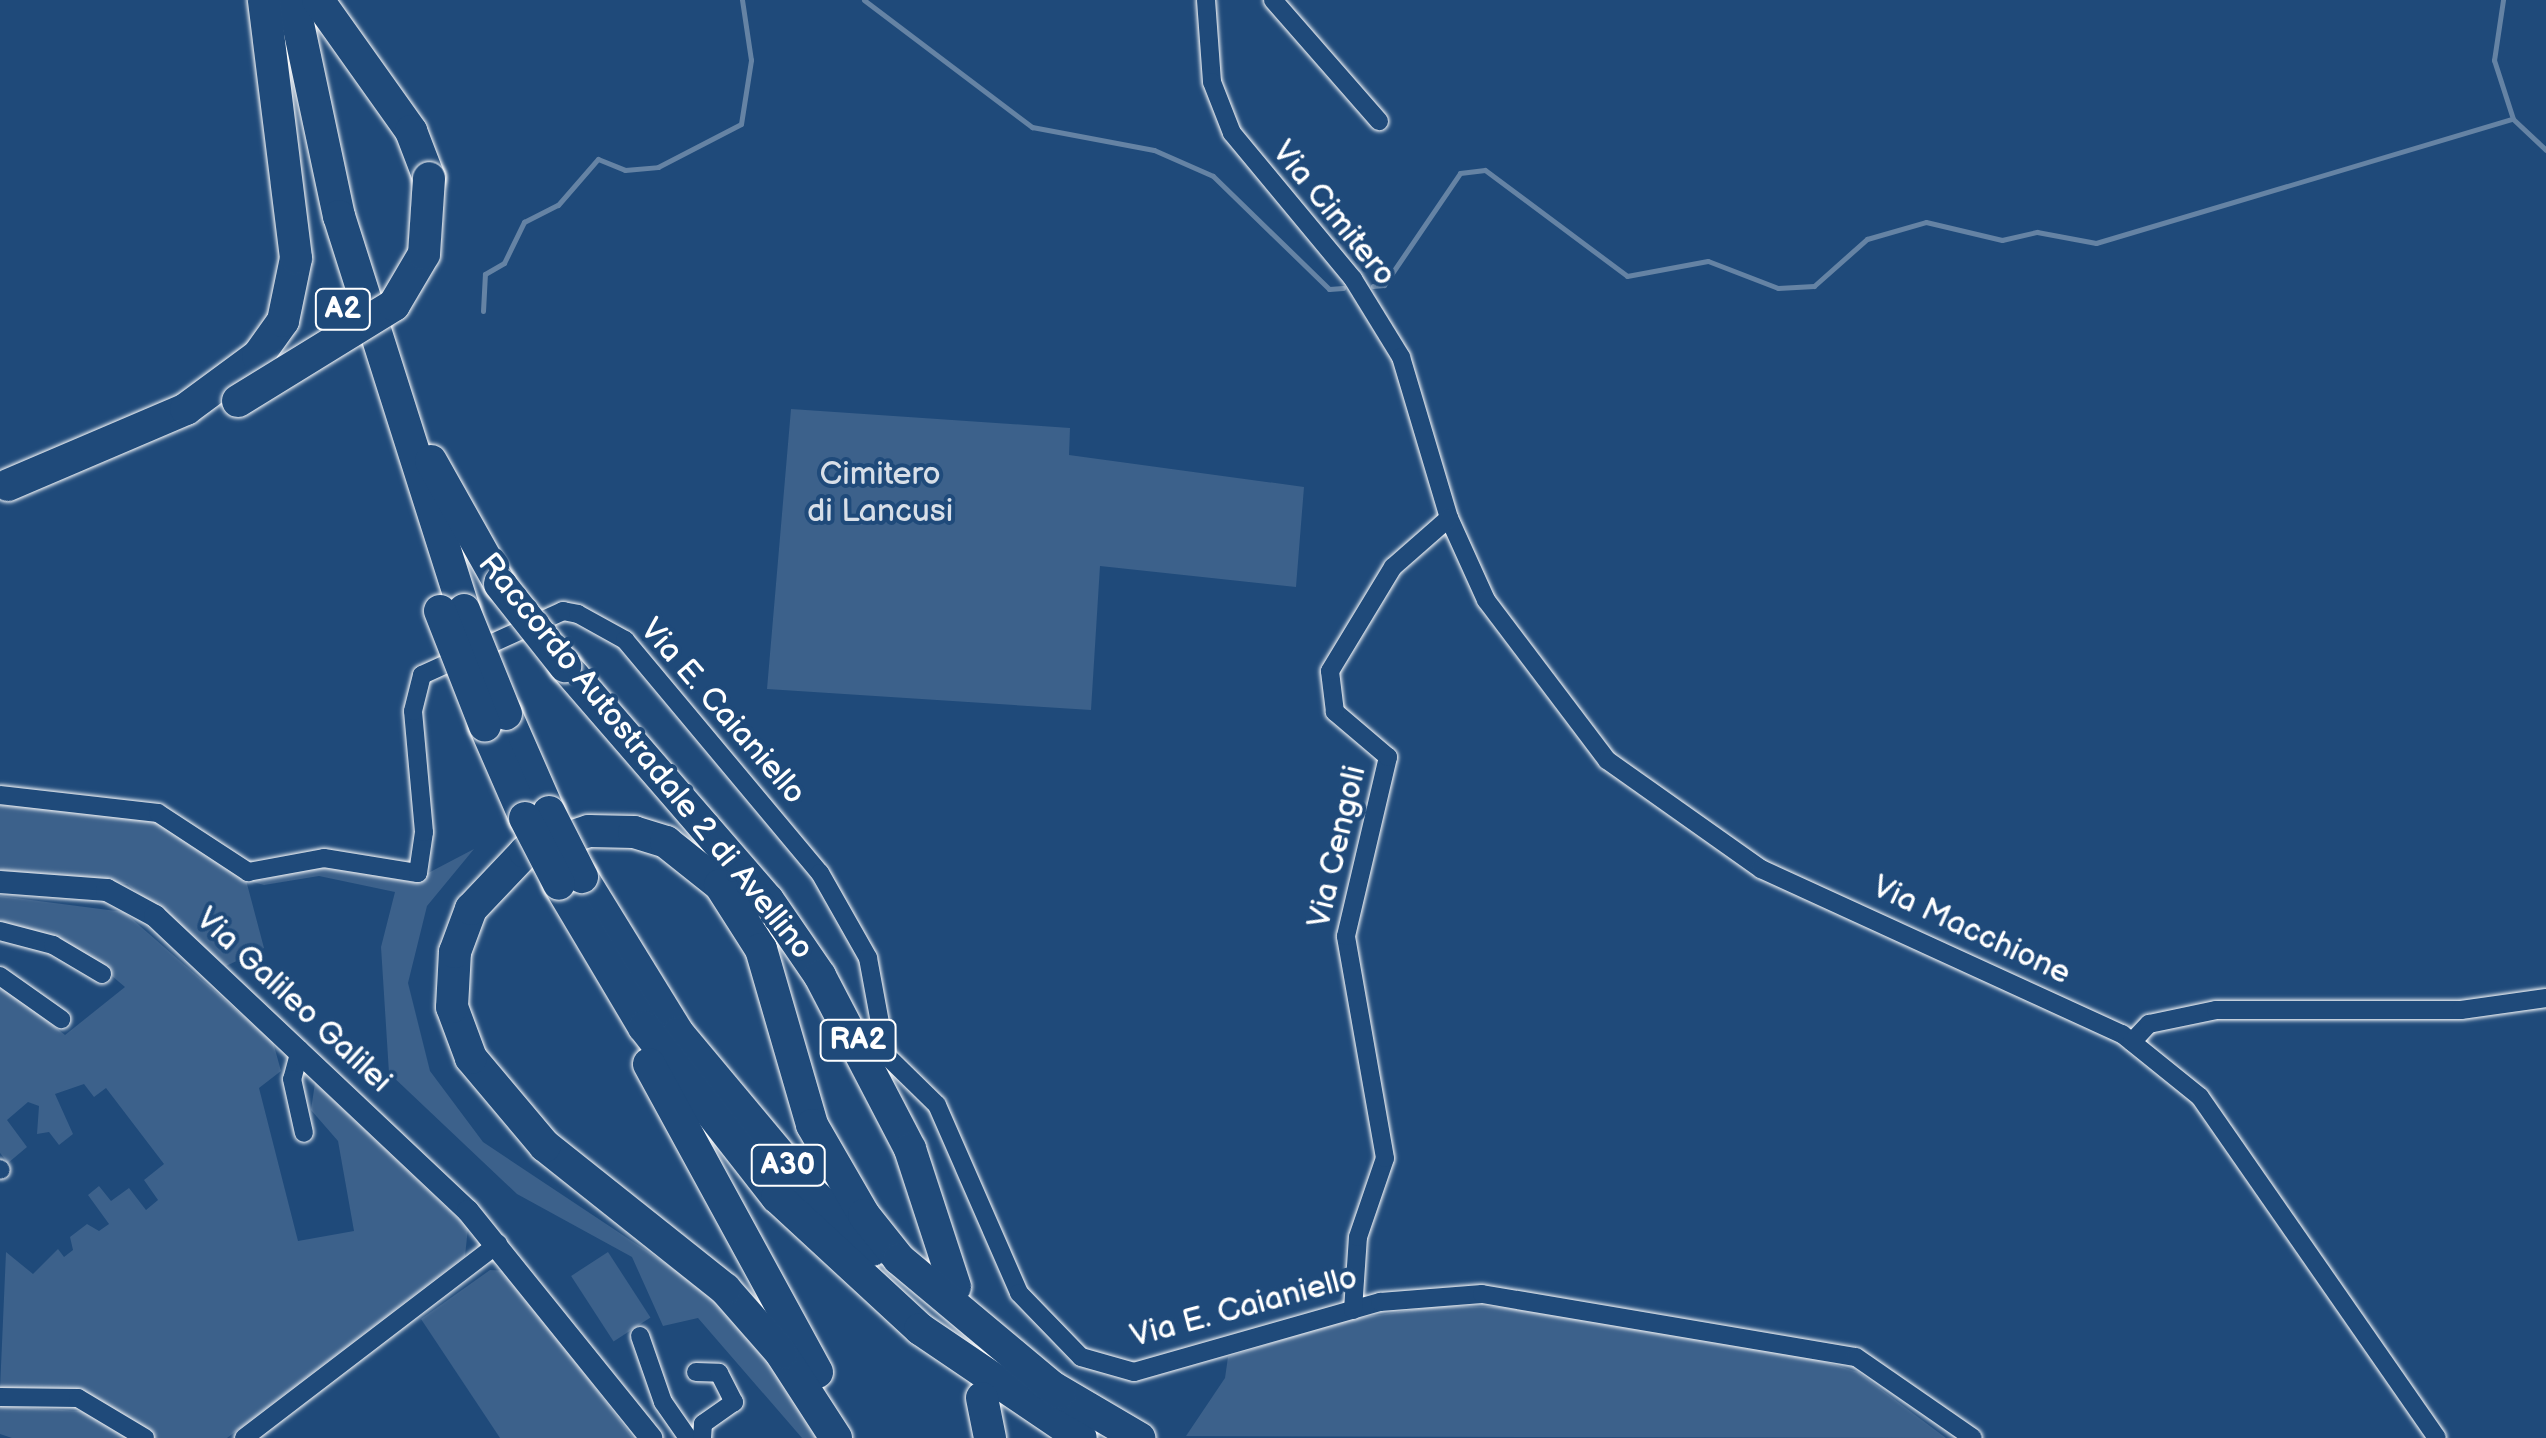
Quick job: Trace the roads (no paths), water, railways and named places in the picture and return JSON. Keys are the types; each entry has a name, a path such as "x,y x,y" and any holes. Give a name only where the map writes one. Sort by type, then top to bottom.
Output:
{"highway":[{"path":"4,486 186,409 258,356 283,321 296,258 264,0"},
{"name":"A2","path":"273,0 319,221 452,610"},
{"path":"293,0 316,105"},
{"path":"4,486 94,464 238,401 394,305 424,254 430,178 410,130 318,0"},
{"name":"A30","path":"316,105 452,610 537,815 570,881 595,949 684,1084 778,1197 920,1328 1081,1438"},
{"name":"Raccordo Autostradale 2 di Avellino","path":"316,105 414,424 500,584 565,666 768,900 820,976 910,1150 955,1287"},
{"path":"836,1438 781,1352 725,1289 545,1146 470,1058 452,1007 455,952 471,910 525,852 589,831 634,832 666,842 720,885 761,949 812,1125 864,1215 899,1259 1059,1393"},
{"name":"A30","path":"570,881 678,1033 810,1191 952,1319 1059,1393 1138,1438"},
{"path":"595,949 704,1165 852,1438"},
{"path":"982,1398 990,1438"}],"street":[{"name":"Via Cimitero","path":"1206,0 1212,82 1232,133 1353,279 1401,358 1449,518"},
{"path":"1273,0 1378,121"},
{"name":"Via Macchione","path":"1449,518 1486,600 1536,674 1606,760 1676,815 1761,869 2132,1042 2200,1098 2438,1438"},
{"name":"Via Cengoli","path":"1352,1310 1358,1237 1385,1158 1346,936 1388,757 1335,712 1330,670 1393,567 1449,518"},
{"name":"Via E. Caianiello","path":"0,796 158,813 248,872 324,858 418,873 424,832 413,711 422,675 563,611 625,640 820,874 868,958 886,1055 937,1106 1020,1293 1050,1335 1108,1371 1134,1372 1352,1310 1482,1294 1807,1344 1856,1357 1973,1438"},
{"name":"Via Galileo Galilei","path":"2,882 135,901 300,1050 498,1244 651,1438"},
{"path":"0,931 53,945 102,974"},
{"path":"0,976 61,1019"},
{"path":"2132,1042 2150,1024 2216,1010 2461,1010 2546,998"},
{"path":"300,1050 292,1079 304,1133"},
{"path":"244,1438 498,1244"},
{"path":"640,1336 663,1402 688,1438"},
{"path":"696,1372 719,1373 734,1402 703,1424 702,1438"},
{"path":"0,1397 78,1398 145,1438"}],"waterway":[{"path":"483,311 485,274 504,263 524,222 558,205 598,159 625,170 658,167 741,124 751,60 742,0"},
{"path":"864,0 1032,127 1154,150 1213,176 1329,289 1343,288"},
{"path":"2503,0 2494,60 2513,119 2546,150"},
{"path":"1373,286 1384,285 1460,173 1485,170 1627,276 1708,261 1778,288 1814,286 1867,239 1926,222 2002,240 2037,232 2096,243 2513,119"}],"park label":[{"name":"Cimitero di Lancusi","path":"880,494"}]}
